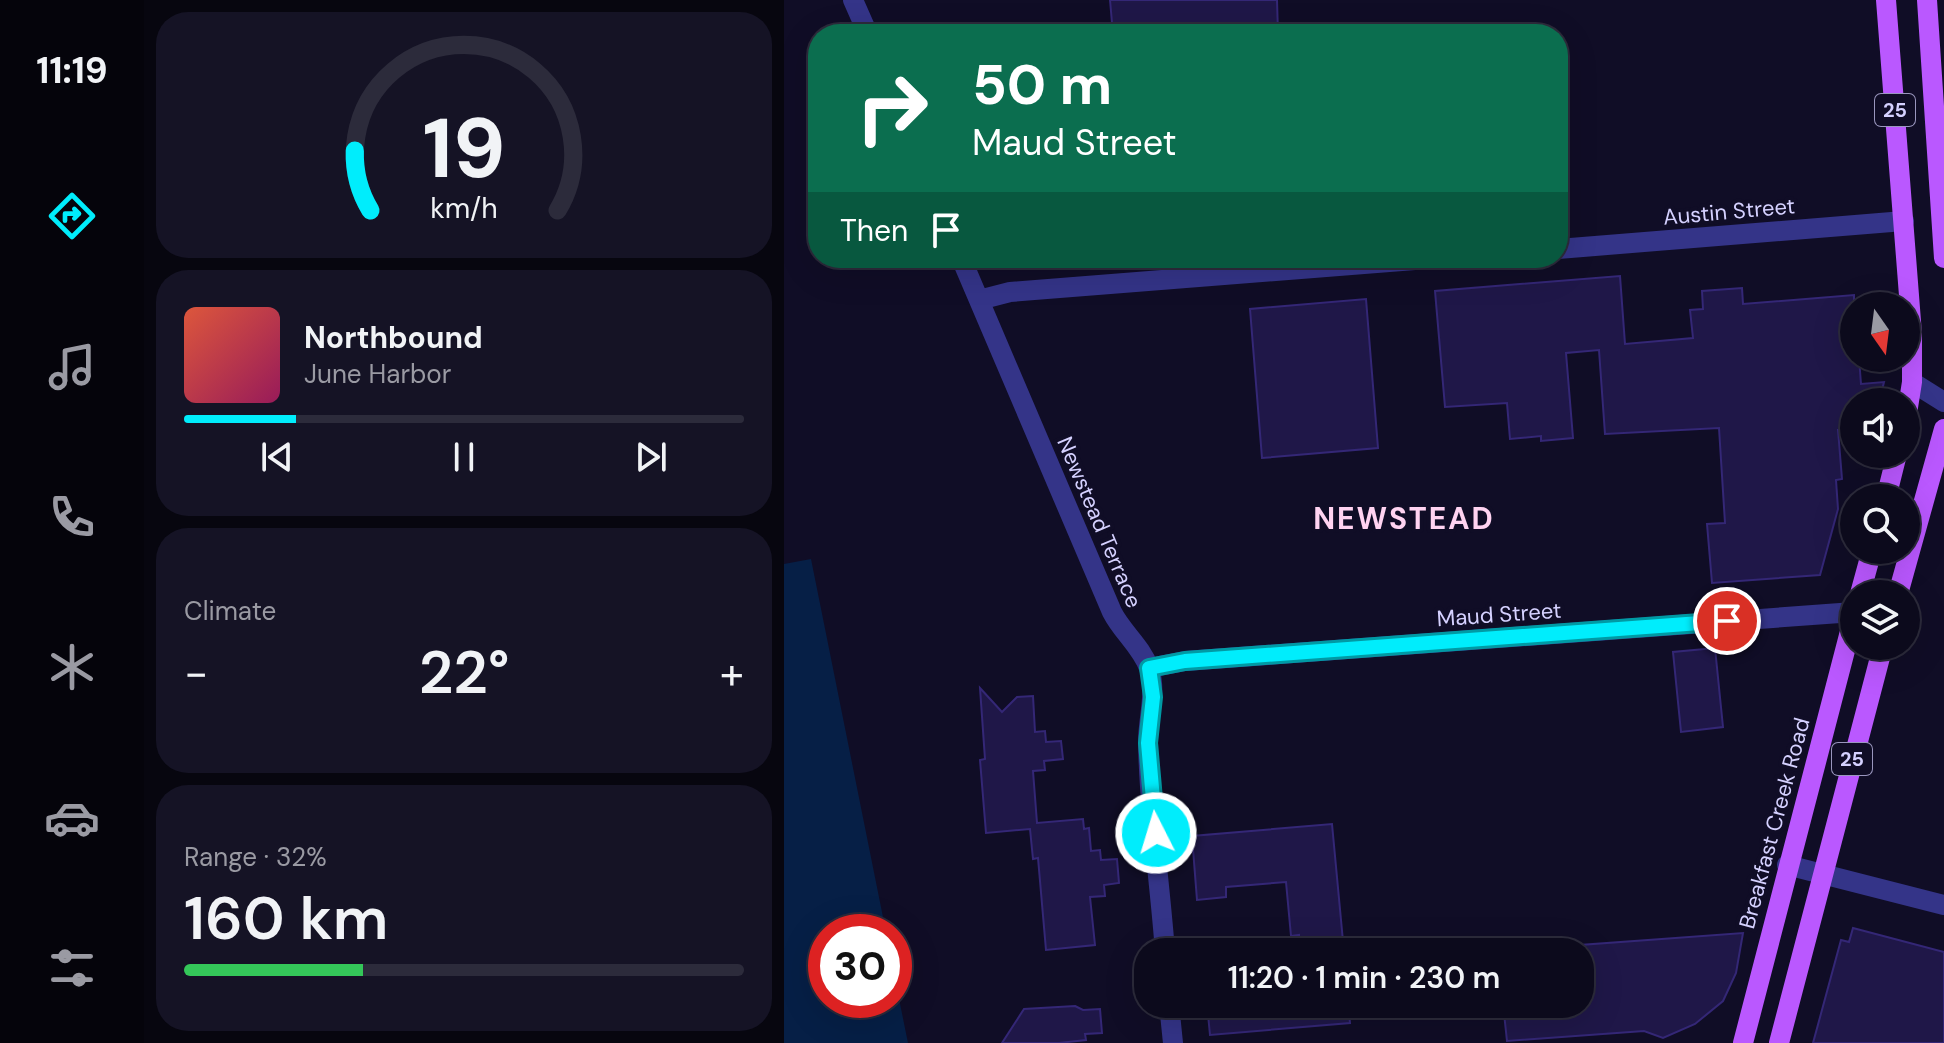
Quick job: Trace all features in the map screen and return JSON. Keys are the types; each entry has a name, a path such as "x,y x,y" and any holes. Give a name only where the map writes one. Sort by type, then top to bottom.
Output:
{"main road":[{"name":"25","path":"1886,0 1912,334 1911,388"},
{"name":"25","path":"1927,0 1944,258"},
{"path":"1902,580 1944,429"},
{"name":"Breakfast Creek Road","path":"1743,1043 1842,660"},
{"name":"25","path":"1779,1043 1879,660"}],"street":[{"path":"853,0 864,24"},
{"name":"Austin Street","path":"1568,248 1904,221"},
{"name":"Newstead Terrace","path":"965,268 1112,612 1118,625 1137,645 1149,668 1153,697 1148,743 1164,938"},
{"path":"979,300 1010,292 1314,268"},
{"path":"1912,382 1944,402"},
{"name":"Maud Street","path":"1149,668 1185,661 1840,615"},
{"path":"1787,865 1944,905"},
{"path":"1170,1018 1173,1043"}],"water":[{"path":"811,559 882,914 808,914 808,1018 903,1018 908,1043 784,1043 784,564"}],"building":[{"path":"1110,0 1277,0 1278,24 1112,24"},
{"path":"1620,276 1625,344 1693,338 1690,310 1703,309 1702,291 1742,288 1743,304 1840,296 1840,372 1860,372 1861,384 1884,382 1882,388 1840,388 1838,430 1842,479 1836,480 1838,509 1820,575 1712,583 1707,524 1725,523 1719,428 1605,434 1599,350 1566,353 1573,438 1541,441 1541,436 1510,439 1507,403 1445,407 1435,291"},
{"path":"1366,299 1378,448 1262,458 1250,309"},
{"path":"1715,648 1723,727 1681,732 1673,652"},
{"path":"980,688 1002,712 1017,697 1033,696 1035,732 1045,731 1046,742 1061,741 1063,759 1044,761 1045,770 1033,771 1037,823 1083,819 1084,829 1089,828 1091,851 1100,850 1101,860 1117,859 1119,883 1104,885 1105,896 1090,897 1095,945 1046,950 1038,858 1033,859 1030,829 986,833 980,760 985,759"},
{"path":"1332,824 1343,938 1291,936 1286,882 1226,887 1226,897 1197,900 1192,836"},
{"path":"1853,928 1944,952 1944,1043 1813,1043 1841,940 1849,942"},
{"path":"1743,933 1736,973 1723,1001 1695,1024 1663,1038 1644,1031 1507,1041 1505,1018 1594,1018 1594,944"},
{"path":"1075,1006 1083,1010 1100,1009 1102,1033 1085,1034 1086,1040 1059,1043 1002,1043 1024,1009"},
{"path":"1208,1018 1349,1018 1350,1023 1210,1035"}],"district":[{"name":"NEWSTEAD","path":"1404,519"}],"route":[{"path":"1156,833 1148,743 1153,697 1149,668 1185,661 1727,621"}]}
